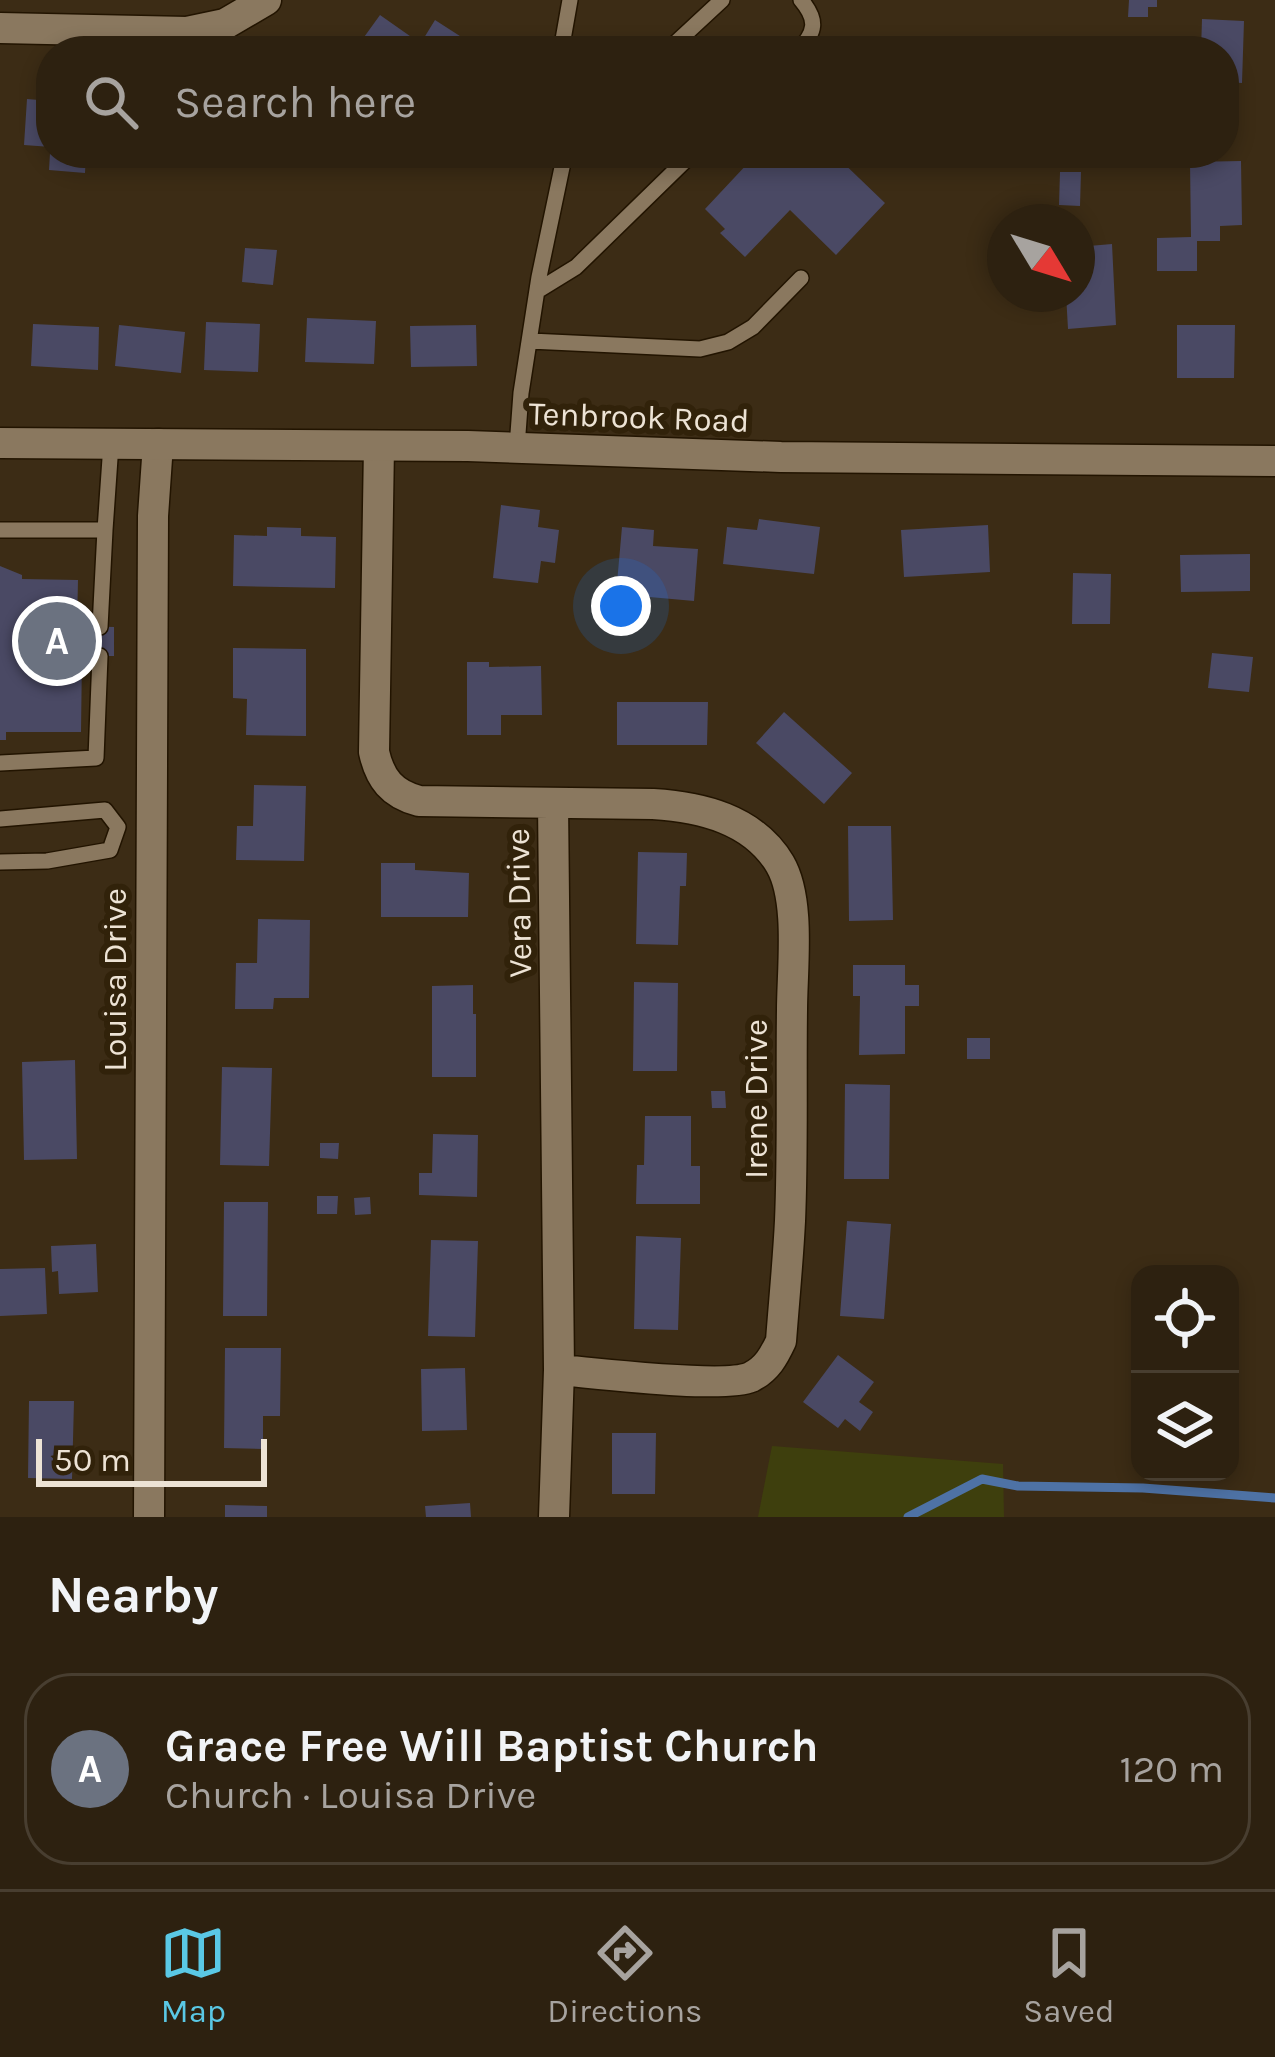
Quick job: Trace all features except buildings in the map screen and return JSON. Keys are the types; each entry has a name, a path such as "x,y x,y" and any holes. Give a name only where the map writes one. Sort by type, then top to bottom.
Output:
{"street":[{"path":"0,28 188,32 224,24 266,0"},
{"name":"Tenbrook Road","path":"0,442 1275,461"},
{"name":"Louisa Drive","path":"149,1517 153,516 158,444"},
{"name":"Vera Drive","path":"379,446 374,752 378,771 389,788 419,801 553,802 559,1370 554,1517"},
{"name":"Irene Drive","path":"553,802 674,805 743,827 782,867 791,900 792,941 790,1222 781,1341 775,1355 765,1367 737,1381 559,1370"}],"lane":[{"path":"563,36 570,0"},
{"path":"684,36 722,0"},
{"path":"801,0 812,13 808,36"},
{"path":"517,448 537,292 562,168"},
{"path":"537,292 576,267 678,168"},
{"path":"530,341 700,349 728,342 753,327 801,278"},
{"path":"100,627 111,444"},
{"path":"0,530 106,530"},
{"path":"0,763 96,758 100,656"},
{"path":"0,819 105,810 118,827"},
{"path":"118,827 152,826"},
{"path":"0,862 47,862 110,850 118,827"}],"shaded area":[{"path":"772,1446 1003,1464 1004,1517 758,1517"}],"waterway":[{"path":"908,1517 982,1479 1018,1486 1143,1488 1275,1498"}],"place":[{"name":"Grace Free Will Baptist Church","path":"57,641"}]}
